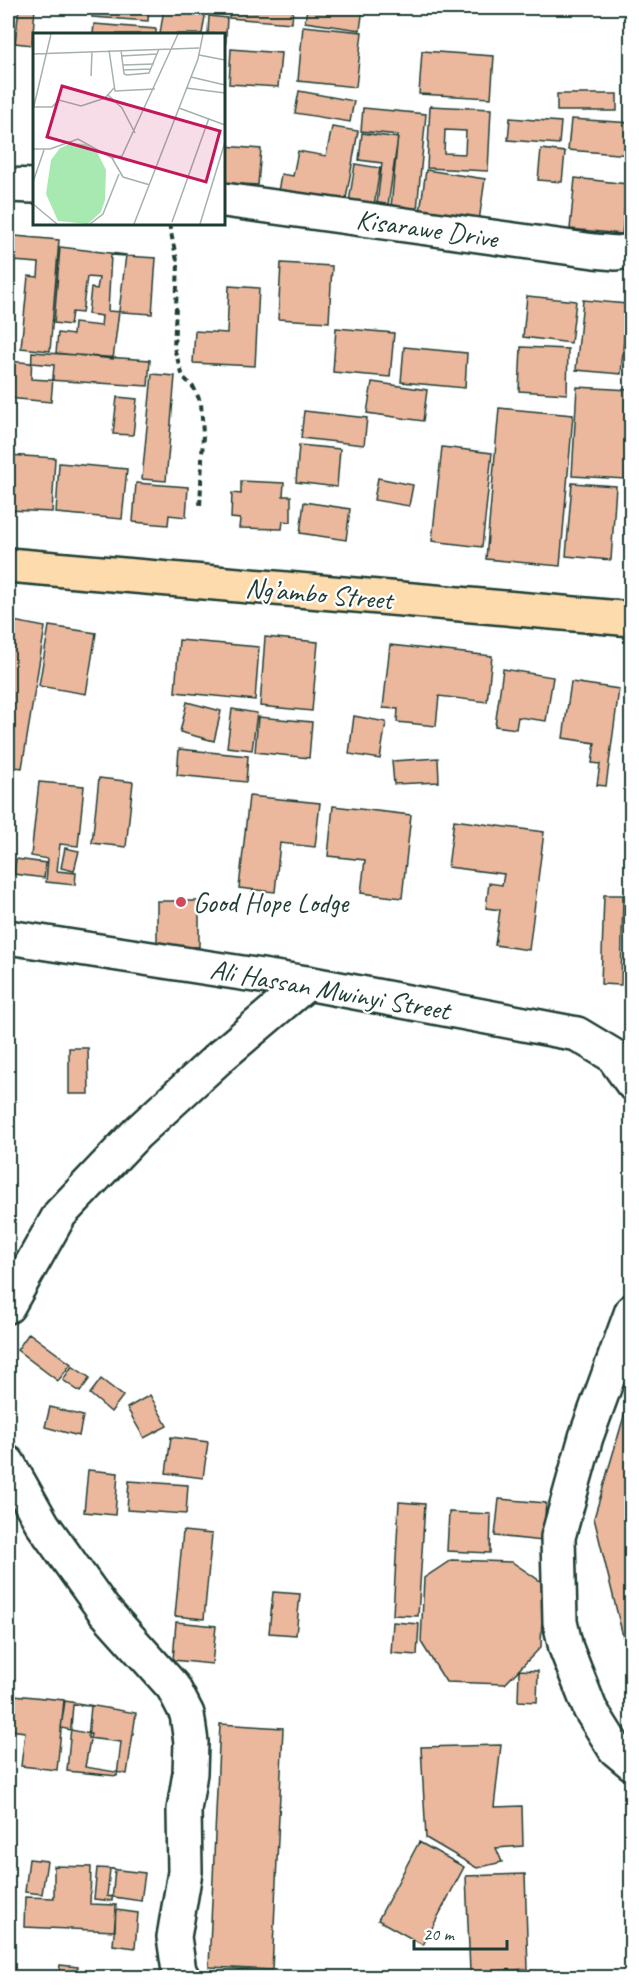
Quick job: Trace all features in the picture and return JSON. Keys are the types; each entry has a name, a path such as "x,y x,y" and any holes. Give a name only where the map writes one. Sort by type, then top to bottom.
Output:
{"highway":[{"name":"Ng’ambo Street","path":"8,565 632,619"}],"street":[{"path":"8,185 33,186"},
{"name":"Kisarawe Drive","path":"225,200 594,251 616,253 632,251"},
{"name":"Ali Hassan Mwinyi Street","path":"8,937 307,983 577,1034 612,1054 632,1083"},
{"path":"8,1306 60,1214 137,1133 221,1056 307,983"},
{"path":"632,1311 586,1437 558,1537 560,1622 566,1648 590,1709 615,1749 632,1763"},
{"path":"8,1462 43,1525 103,1609 174,1687 187,1713 191,1742 190,1773 184,1810 185,1872 174,1937 179,1971 183,1977"}],"path":[{"path":"169,225 178,266 174,348 183,377 195,388 201,403 203,434 200,508"}],"building":[{"path":"8,8 15,8 10,62 8,61"},
{"path":"19,8 35,8 32,45 15,43"},
{"path":"93,8 149,8 148,21 92,17"},
{"path":"164,8 206,10 202,33 160,33"},
{"path":"229,8 293,8 292,23 229,18"},
{"path":"307,8 363,8 360,30 305,22"},
{"path":"209,16 227,18 225,53 225,33 208,33"},
{"path":"94,24 156,29 156,33 93,33"},
{"path":"303,26 362,32 356,87 298,81"},
{"path":"231,49 281,53 278,87 229,84"},
{"path":"422,51 494,56 491,98 419,94"},
{"path":"299,91 354,101 350,122 295,113"},
{"path":"557,94 617,94 617,111 557,111"},
{"path":"430,106 491,109 488,171 427,168","holes":["445,130 466,131 465,154 444,153"]},
{"path":"363,108 426,114 417,210 391,207 398,135 361,131"},
{"path":"510,118 561,122 559,144 508,140"},
{"path":"571,119 632,123 630,155 568,150"},
{"path":"332,127 358,131 344,210 277,198 281,174 293,176 298,151 326,156"},
{"path":"362,133 398,138 388,205 377,204 382,163 359,160"},
{"path":"225,146 261,149 258,185 225,183"},
{"path":"541,149 565,152 562,182 538,180"},
{"path":"355,164 380,168 373,213 348,209"},
{"path":"426,170 485,179 479,221 420,212"},
{"path":"575,178 627,184 622,234 570,229"},
{"path":"15,236 59,240 50,351 21,348 28,276 38,277 39,263 13,261"},
{"path":"60,247 126,255 113,359 56,353 58,333 73,335 74,323 101,326 102,316 88,314 91,288 97,289 99,278 87,277 82,313 72,312 70,325 54,323"},
{"path":"111,255 156,258 152,314 108,311"},
{"path":"281,263 332,266 329,322 278,319"},
{"path":"229,286 259,288 255,366 193,363 195,331 227,333"},
{"path":"527,296 576,301 571,343 523,337"},
{"path":"583,300 627,304 621,374 576,370"},
{"path":"336,328 394,333 390,377 333,372"},
{"path":"404,347 467,353 465,388 401,382"},
{"path":"521,347 568,349 567,394 519,391"},
{"path":"32,352 150,360 148,386 31,379"},
{"path":"8,361 54,365 51,402 8,398"},
{"path":"152,374 175,376 166,481 142,479"},
{"path":"372,382 427,390 423,421 367,413"},
{"path":"577,387 630,390 626,479 572,476"},
{"path":"117,397 137,399 133,435 113,434"},
{"path":"499,408 573,415 560,566 486,559"},
{"path":"304,411 367,418 364,445 301,438"},
{"path":"299,445 340,449 337,487 296,482"},
{"path":"442,447 492,453 482,547 432,541"},
{"path":"8,455 55,458 52,512 8,510"},
{"path":"59,463 127,469 122,519 56,513"},
{"path":"378,478 413,485 409,506 374,500"},
{"path":"241,481 284,483 283,496 291,496 291,522 283,521 282,529 239,528 240,519 231,518 232,493 241,494"},
{"path":"136,483 188,487 186,517 169,515 168,525 133,522"},
{"path":"572,483 616,486 611,560 566,556"},
{"path":"304,502 350,509 346,540 300,533"},
{"path":"8,620 45,627 22,768 8,766"},
{"path":"49,626 96,633 86,694 39,686"},
{"path":"265,637 318,642 312,711 260,706"},
{"path":"179,640 259,647 255,700 175,692"},
{"path":"390,645 492,656 487,702 439,696 436,726 397,722 398,709 383,708"},
{"path":"503,669 553,677 546,721 518,717 516,729 495,726"},
{"path":"571,682 619,689 606,786 597,785 600,764 592,763 595,743 563,738"},
{"path":"187,702 221,711 214,741 180,732"},
{"path":"232,709 257,713 252,750 227,747"},
{"path":"354,716 386,722 380,759 349,754"},
{"path":"258,717 312,722 309,758 255,752"},
{"path":"179,749 248,756 246,782 177,775"},
{"path":"438,758 439,782 394,784 392,761"},
{"path":"99,778 133,782 126,847 92,843"},
{"path":"39,782 84,786 78,846 60,844 57,871 76,873 75,885 46,882 48,859 31,856"},
{"path":"8,783 15,784 12,817 8,817"},
{"path":"249,796 320,803 315,847 280,843 275,892 239,888"},
{"path":"333,806 411,815 402,898 361,893 365,860 328,856"},
{"path":"454,820 544,832 529,950 495,945 500,910 486,908 489,883 502,885 504,874 448,867"},
{"path":"65,848 79,851 74,871 61,868"},
{"path":"16,859 46,863 44,878 14,874"},
{"path":"604,895 623,895 621,985 601,984"},
{"path":"157,901 199,901 199,947 157,946"},
{"path":"69,1048 88,1048 89,1094 69,1094"},
{"path":"29,1333 71,1364 58,1381 17,1350"},
{"path":"72,1366 90,1378 80,1392 63,1380"},
{"path":"101,1379 123,1396 111,1412 90,1394"},
{"path":"632,1389 632,1673 594,1518"},
{"path":"150,1395 167,1426 144,1438 127,1408"},
{"path":"50,1407 83,1416 79,1436 45,1427"},
{"path":"171,1437 208,1442 203,1478 166,1473"},
{"path":"88,1470 118,1473 115,1515 84,1512"},
{"path":"129,1481 188,1485 186,1514 127,1510"},
{"path":"499,1499 546,1503 543,1541 495,1536"},
{"path":"399,1502 425,1504 418,1616 393,1615"},
{"path":"449,1512 491,1514 490,1553 447,1551"},
{"path":"183,1531 212,1534 204,1619 175,1616"},
{"path":"451,1560 512,1562 543,1583 541,1647 505,1684 446,1682 421,1642 424,1578"},
{"path":"273,1592 300,1594 296,1635 269,1633"},
{"path":"176,1622 216,1626 212,1664 173,1660"},
{"path":"393,1622 419,1624 417,1655 391,1653"},
{"path":"519,1670 538,1671 537,1702 518,1701"},
{"path":"14,1695 64,1700 57,1770 21,1766 25,1732 10,1730"},
{"path":"65,1701 136,1713 127,1774 85,1767 91,1734 61,1728"},
{"path":"73,1705 91,1706 88,1738 121,1742 117,1776 67,1771"},
{"path":"220,1724 283,1728 272,1970 209,1967"},
{"path":"501,1745 494,1807 522,1806 523,1846 496,1848 502,1862 477,1868 426,1838 421,1747"},
{"path":"419,1842 464,1867 423,1945 378,1920"},
{"path":"29,1859 47,1861 42,1894 25,1892"},
{"path":"54,1866 91,1867 90,1904 116,1905 115,1931 24,1927 25,1897 54,1898"},
{"path":"97,1868 115,1869 112,1901 94,1899"},
{"path":"110,1869 145,1873 141,1901 107,1896"},
{"path":"525,1874 528,1969 470,1972 466,1876"},
{"path":"116,1910 138,1913 135,1948 113,1945"},
{"path":"60,1965 78,1967 77,1978 58,1978"},
{"path":"100,1971 122,1974 122,1978 100,1978"},
{"path":"125,1973 149,1976 149,1978 125,1978"}],"place":[{"name":"Good Hope Lodge","path":"181,902"}]}
